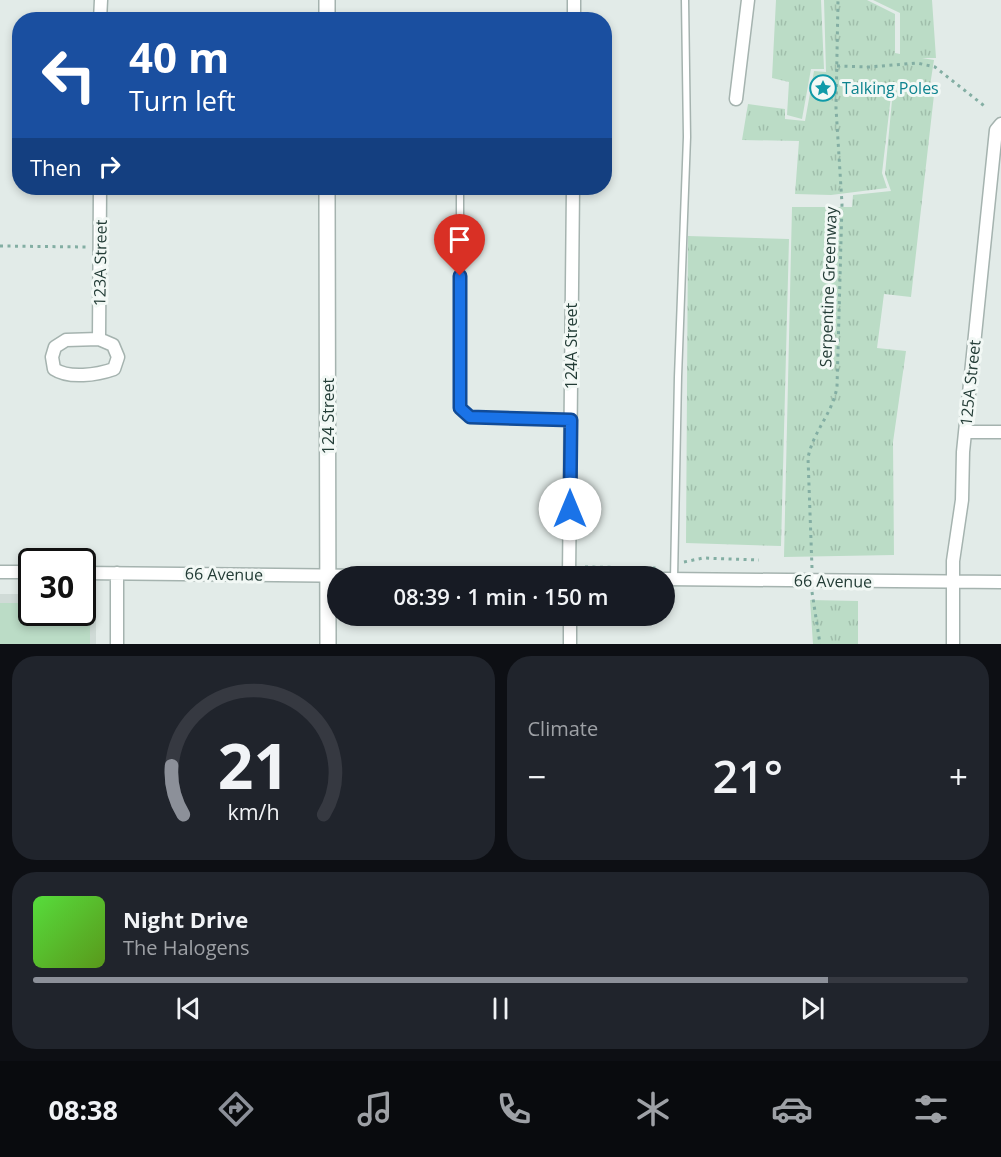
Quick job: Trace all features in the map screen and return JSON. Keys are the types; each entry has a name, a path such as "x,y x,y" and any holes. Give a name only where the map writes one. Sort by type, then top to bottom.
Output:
{"street":[{"path":"736,99 748,0"},
{"name":"125A Street","path":"953,644 953,561 962,501 963,452 996,130 1001,124"},
{"name":"123A Street","path":"99,339 100,195"},
{"name":"124 Street","path":"327,195 328,566"},
{"name":"124A Street","path":"569,566 573,195"},
{"path":"99,339 113,345 118,357 114,369 101,374 62,374 54,369 52,357 55,347 66,340 99,339"},
{"path":"965,432 1001,432"},
{"path":"0,572 18,572"},
{"name":"66 Avenue","path":"96,573 327,576"},
{"path":"117,573 117,644"},
{"name":"66 Avenue","path":"675,579 1001,582"},
{"name":"124 Street","path":"328,626 328,644"},
{"path":"570,626 570,644"}],"lane":[{"path":"670,566 687,137 685,0"},
{"path":"460,195 460,408 470,417 571,420"}],"path":[{"name":"Serpentine Greenway","path":"812,568 808,458 813,441 834,404 837,387 842,204 836,108 838,0"},
{"path":"837,66 869,67 917,63 935,67 987,108"},
{"path":"0,246 88,247"},
{"path":"812,592 820,644"}],"shaded area":[{"path":"0,594 18,594 18,626 96,626 96,644 0,644"}],"green space":[{"path":"776,0 821,0 824,69 811,69 802,119 787,115 789,82 772,78"},
{"path":"824,0 867,0 895,14 895,53 900,54 900,13 873,0 932,0 936,58 922,58 934,60 929,92 892,87 882,173 887,188 831,195 795,194 799,141 742,140 748,104 785,109 785,119 805,121 814,71 826,72"},
{"path":"893,90 934,95 911,297 884,294 877,348 906,351 893,442 894,555 784,557 792,207 852,207 853,195 891,191 885,174"},
{"path":"688,236 789,239 781,546 686,543"},
{"path":"810,600 858,601 858,644 813,644"},
{"path":"0,603 18,603 18,626 90,626 90,644 0,644"}],"place":[{"name":"Talking Poles","path":"823,88"}],"route":[{"path":"460,276 460,408 470,417 571,420 570,509"}]}
